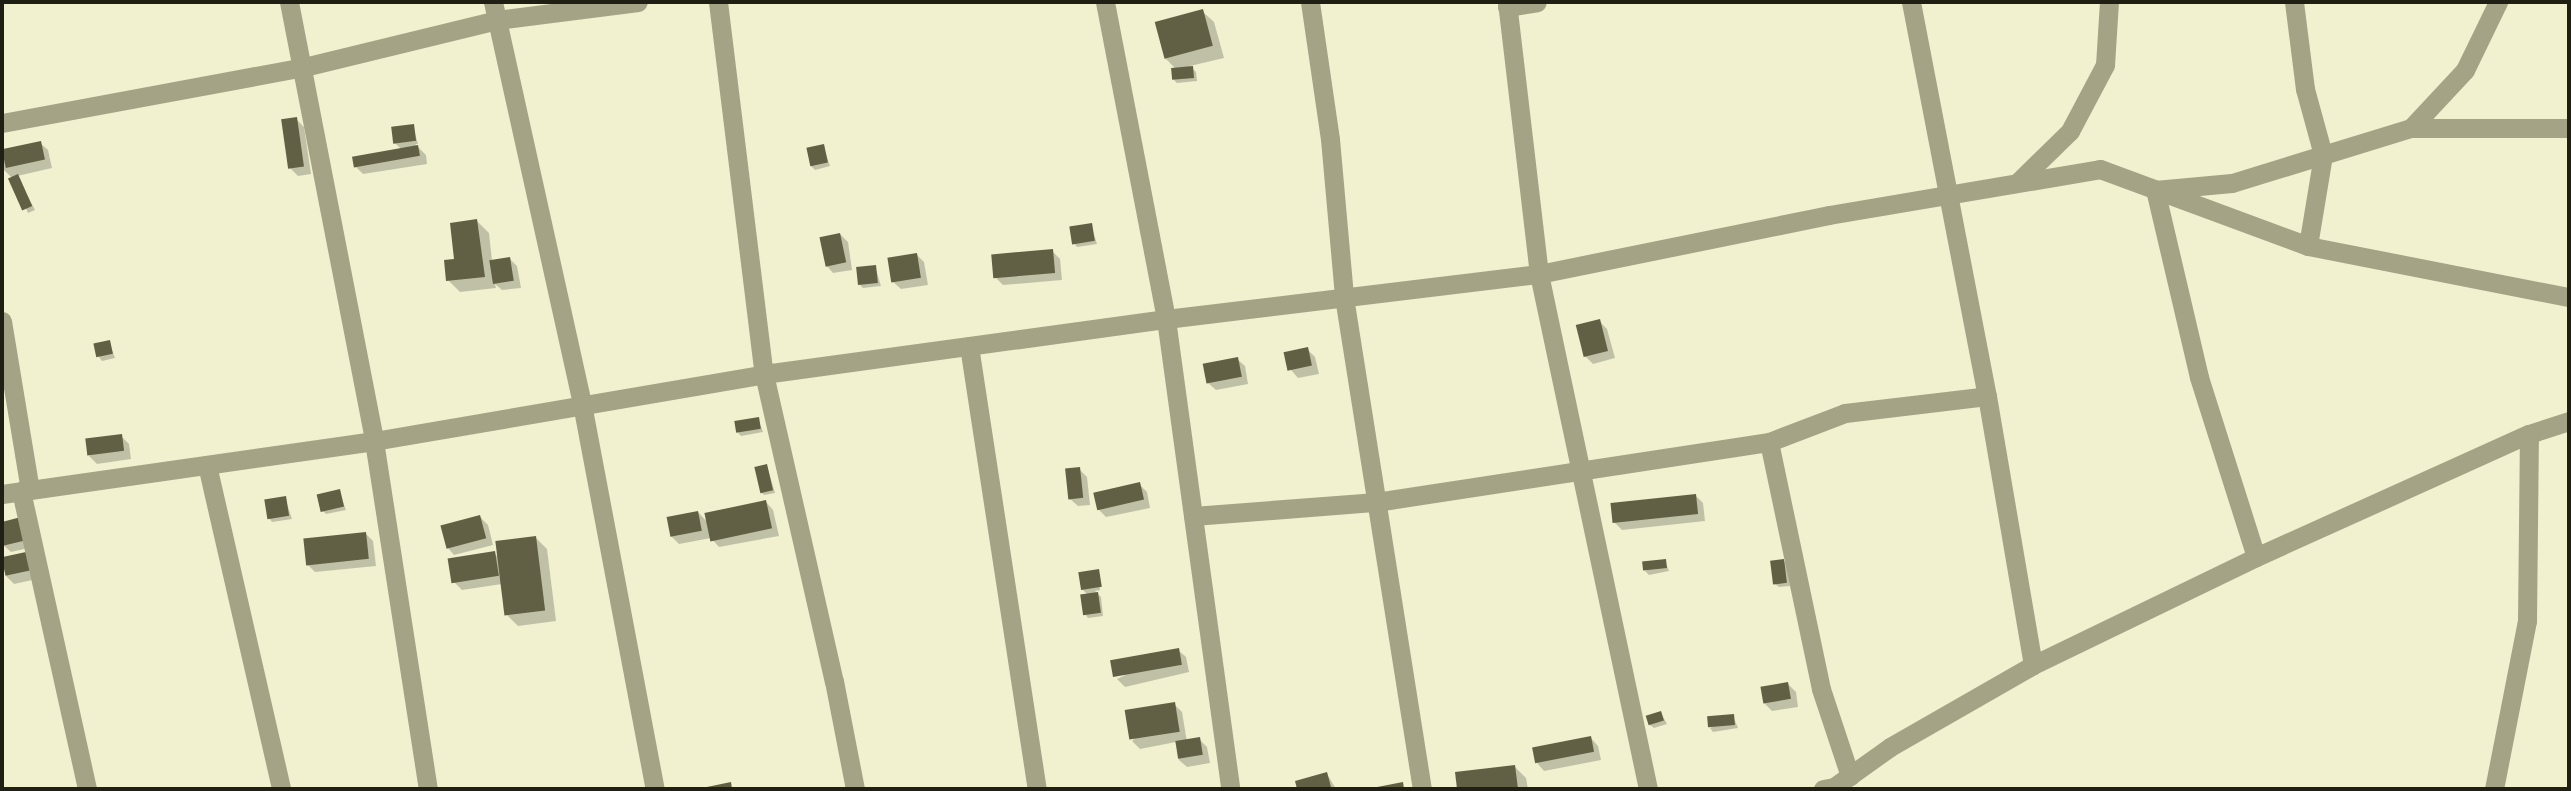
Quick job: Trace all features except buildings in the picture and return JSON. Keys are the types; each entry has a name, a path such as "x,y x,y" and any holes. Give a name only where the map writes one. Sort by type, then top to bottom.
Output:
{"street":[{"path":"289,2 374,441 428,789"},
{"path":"2,123 300,68 495,11 638,2"},
{"path":"718,2 764,374 834,681 855,789"},
{"path":"1105,2 1166,319 1230,789"},
{"path":"1310,2 1329,139 1344,297 1422,789"},
{"path":"1537,2 1507,5 1539,274 1648,789"},
{"path":"1911,2 1987,396 2033,665"},
{"path":"2018,182 2070,131 2105,65 2109,2"},
{"path":"2294,2 2305,89 2323,155 2308,246"},
{"path":"2411,128 2465,70 2498,2"},
{"path":"495,11 582,404 655,789"},
{"path":"2155,190 2232,183 2411,128 2569,128"},
{"path":"17,492 374,441 764,374 1166,319 1539,274 1947,193 2100,169 2308,246 2569,297"},
{"path":"2155,190 2199,377 2256,557"},
{"path":"2,321 17,492 86,789"},
{"path":"969,346 1037,789"},
{"path":"1193,516 1376,502 1769,442 1844,413 1987,396"},
{"path":"1823,789 1834,787 1890,747 2033,665 2256,557 2529,434 2569,421"},
{"path":"2494,789 2526,621 2529,434"},
{"path":"1769,442 1821,689 1850,776"},
{"path":"207,465 281,789"}]}
